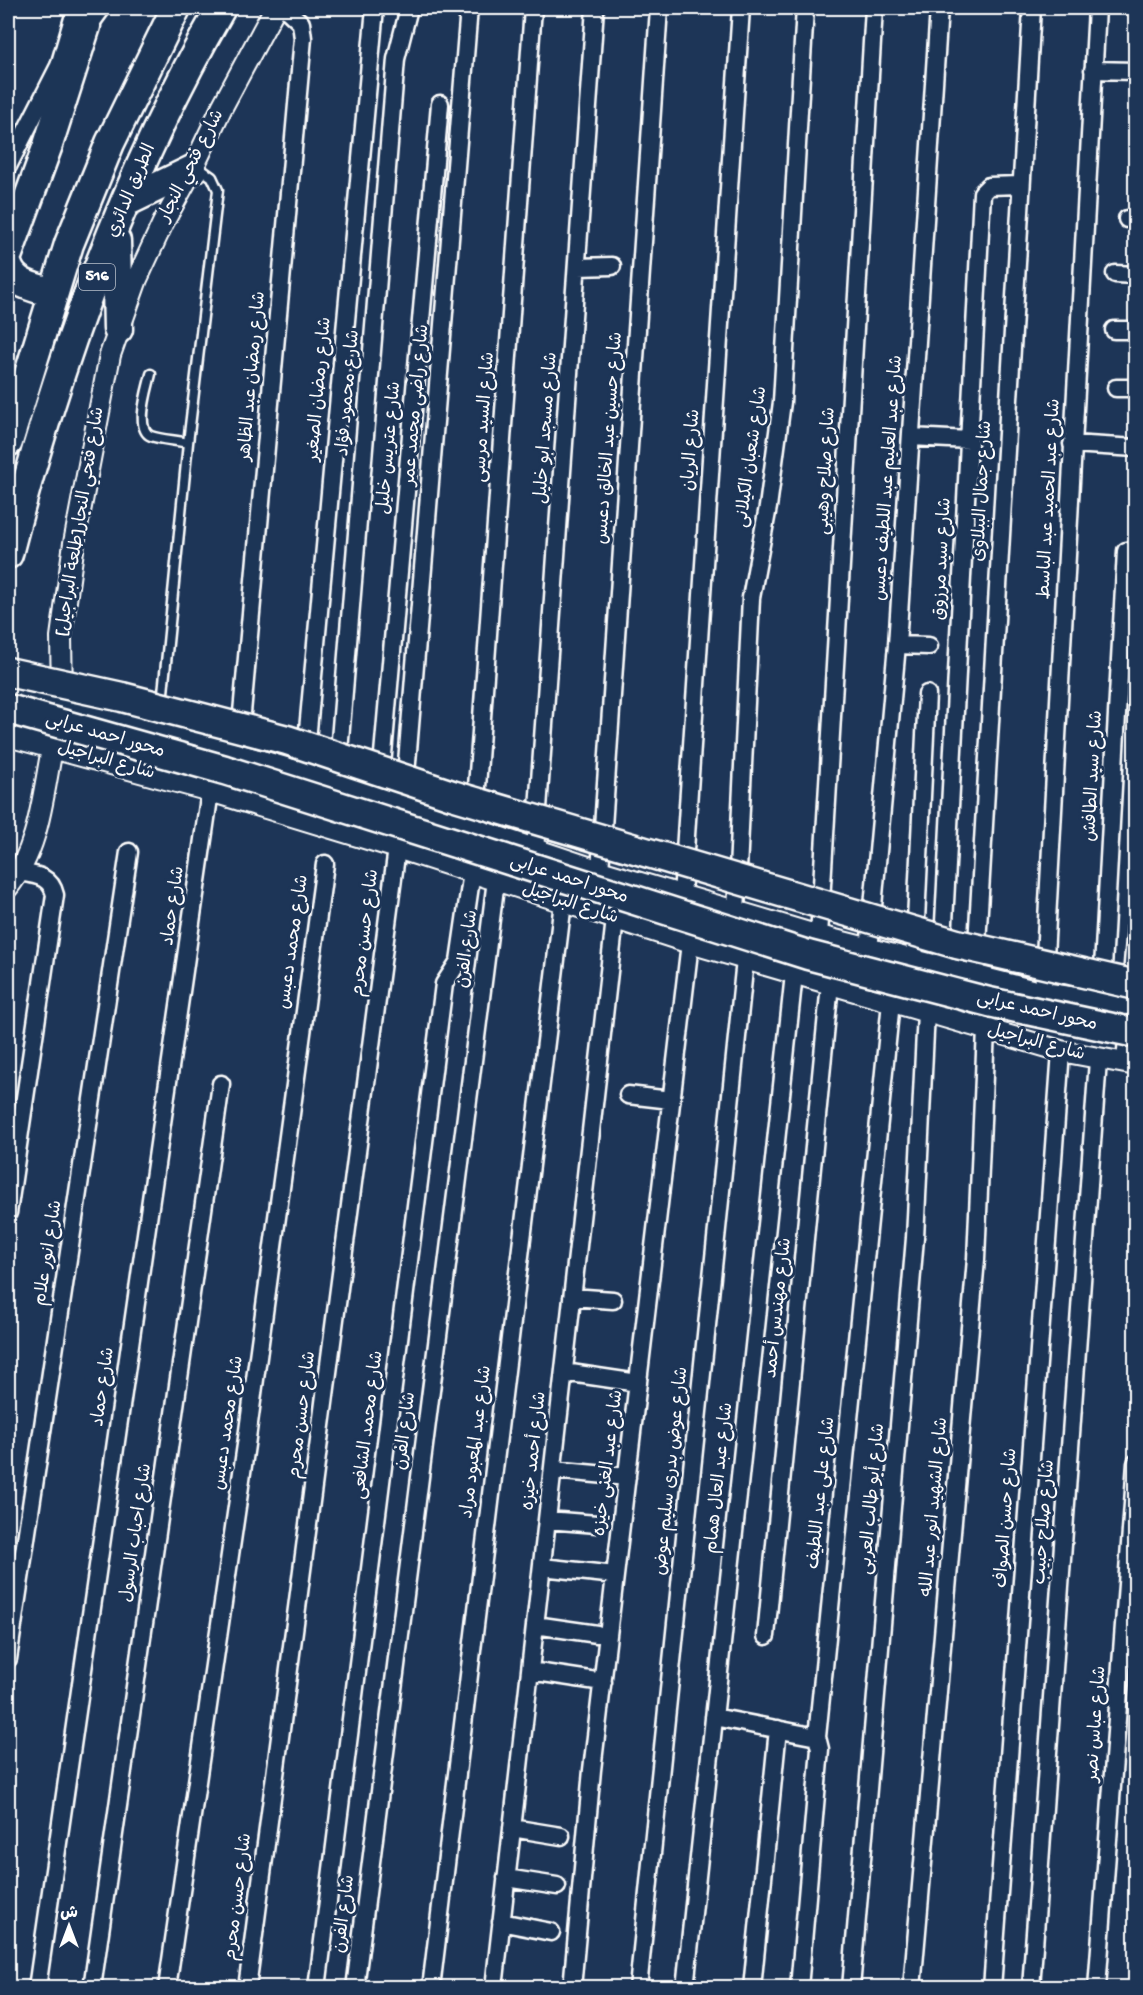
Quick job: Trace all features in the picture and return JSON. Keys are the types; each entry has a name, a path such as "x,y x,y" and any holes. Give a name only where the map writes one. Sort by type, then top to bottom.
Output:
{"highway":[{"name":"516","path":"8,442 52,293 110,143 176,8"},
{"name":"الطريق الدائري","path":"8,554 48,414 121,214 172,99 219,10"},
{"path":"8,254 48,145 84,17"},
{"path":"118,329 121,214 194,168"},
{"path":"8,266 14,278 52,293"},
{"path":"8,692 122,698 287,740 452,795 957,944 1134,1008"},
{"name":"محور احمد عرابى","path":"8,692 225,770 808,955 989,1002 1134,1008"}],"street":[{"name":"شارع فتحي النجار","path":"118,329 163,222 194,168 222,107 275,8"},
{"name":"شارع رمضان عبد الظاهر","path":"239,754 303,38 300,23 285,8"},
{"name":"شارع رمضان الصغير","path":"304,773 375,8"},
{"name":"شارع محمود فؤاد","path":"337,783 396,59 410,8"},
{"name":"شارع راضى محمد عمر","path":"404,805 469,8"},
{"name":"شارع السيد مرسى","path":"474,829 533,8"},
{"name":"شارع مسجد ابو خليل","path":"535,851 596,8"},
{"name":"شارع حسين عبد الخالق دعبس","path":"600,871 659,8"},
{"name":"شارع الريان","path":"682,896 741,8"},
{"name":"شارع شعبان الكيلانى","path":"736,912 752,598 768,507 782,402 805,8"},
{"name":"شارع صلاح وهيبى","path":"819,936 874,8"},
{"name":"شارع عبد العليم عبد اللطيف دعبس","path":"869,950 897,645 939,8"},
{"name":"شارع جمال الببلاوى","path":"975,978 1032,8"},
{"name":"شارع عبد الحميد عبد الباسط","path":"1043,993 1097,8"},
{"path":"8,166 84,17"},
{"path":"1093,70 1134,71"},
{"name":"شارع عتريس خليل","path":"379,796 440,104"},
{"name":"شارع سيد مرزوق","path":"932,1013 942,969 982,193 989,186 1020,185"},
{"path":"578,267 612,266"},
{"path":"1115,274 1136,275"},
{"name":"شارع فتحي النجار[طلعة البراجيل]","path":"13,880 34,835 62,707 61,637 74,543 104,383 118,329"},
{"path":"1114,330 1136,330"},
{"path":"1116,388 1136,388"},
{"path":"911,437 969,440"},
{"path":"1072,444 1136,448"},
{"name":"شارع سيد الطافش","path":"1101,1004 1126,551"},
{"path":"897,645 929,646"},
{"path":"8,692 159,731 304,773 379,796 535,851 819,936 975,978 1101,1004 1134,1008"},
{"path":"914,961 927,694"},
{"name":"شارع البراجيل","path":"8,735 210,791 397,848 745,960 1061,1051 1098,1060 1130,1064"},
{"name":"شارع حماد","path":"37,1988 210,791"},
{"name":"شارع حسن محرم","path":"247,1988 397,848"},
{"name":"شارع انور علام","path":"8,1659 129,852"},
{"name":"شارع محمد دعبس","path":"167,1988 247,1438 324,864"},
{"name":"شارع محمد الشافعى","path":"317,1988 444,984 459,961 472,872"},
{"path":"8,1213 55,895 46,878 13,880"},
{"name":"شارع الفرن","path":"355,1988 496,880"},
{"name":"شارع عبد المعبود مراد","path":"431,1988 563,902"},
{"name":"شارع أحمد خيزه","path":"498,1987 501,1922 615,919"},
{"path":"1130,1064 1136,927"},
{"name":"شارع عبد الغنى خيزه","path":"572,1988 615,1575 690,943"},
{"name":"شارع عوض بدرى سليم عوض","path":"638,1988 745,960"},
{"name":"شارع عبد العال همام","path":"685,1988 794,974"},
{"name":"شارع مهندس أحمد","path":"766,1636 830,984"},
{"name":"شارع على عبد اللطيف","path":"799,1988 820,1749 817,1737 891,1002"},
{"name":"شارع أبو طالب العربى","path":"851,1988 932,1013"},
{"name":"شارع الشهيد انور عبد الله","path":"912,1988 976,1259 986,1030"},
{"name":"شارع حسن الصواف","path":"992,1988 1061,1051"},
{"name":"شارع صلاح حبيب","path":"1030,1988 1098,1060"},
{"name":"شارع احباب الرسول","path":"92,1988 221,1084"},
{"path":"628,1095 671,1100"},
{"path":"572,1297 613,1300"},
{"path":"564,1372 638,1383"},
{"name":"شارع عباس نصر","path":"1097,1988 1136,1463"},
{"path":"553,1470 627,1477"},
{"path":"547,1520 597,1524"},
{"path":"542,1567 615,1575"},
{"path":"535,1625 597,1634"},
{"path":"530,1671 603,1682"},
{"path":"714,1717 817,1737"},
{"path":"752,1988 778,1729"},
{"path":"512,1828 561,1836"},
{"path":"507,1878 557,1886"},
{"path":"501,1922 551,1932"}],"lane":[{"path":"159,731 188,443 218,190 212,177 194,168"},
{"path":"151,374 142,421 145,430 150,436 188,443"}]}
